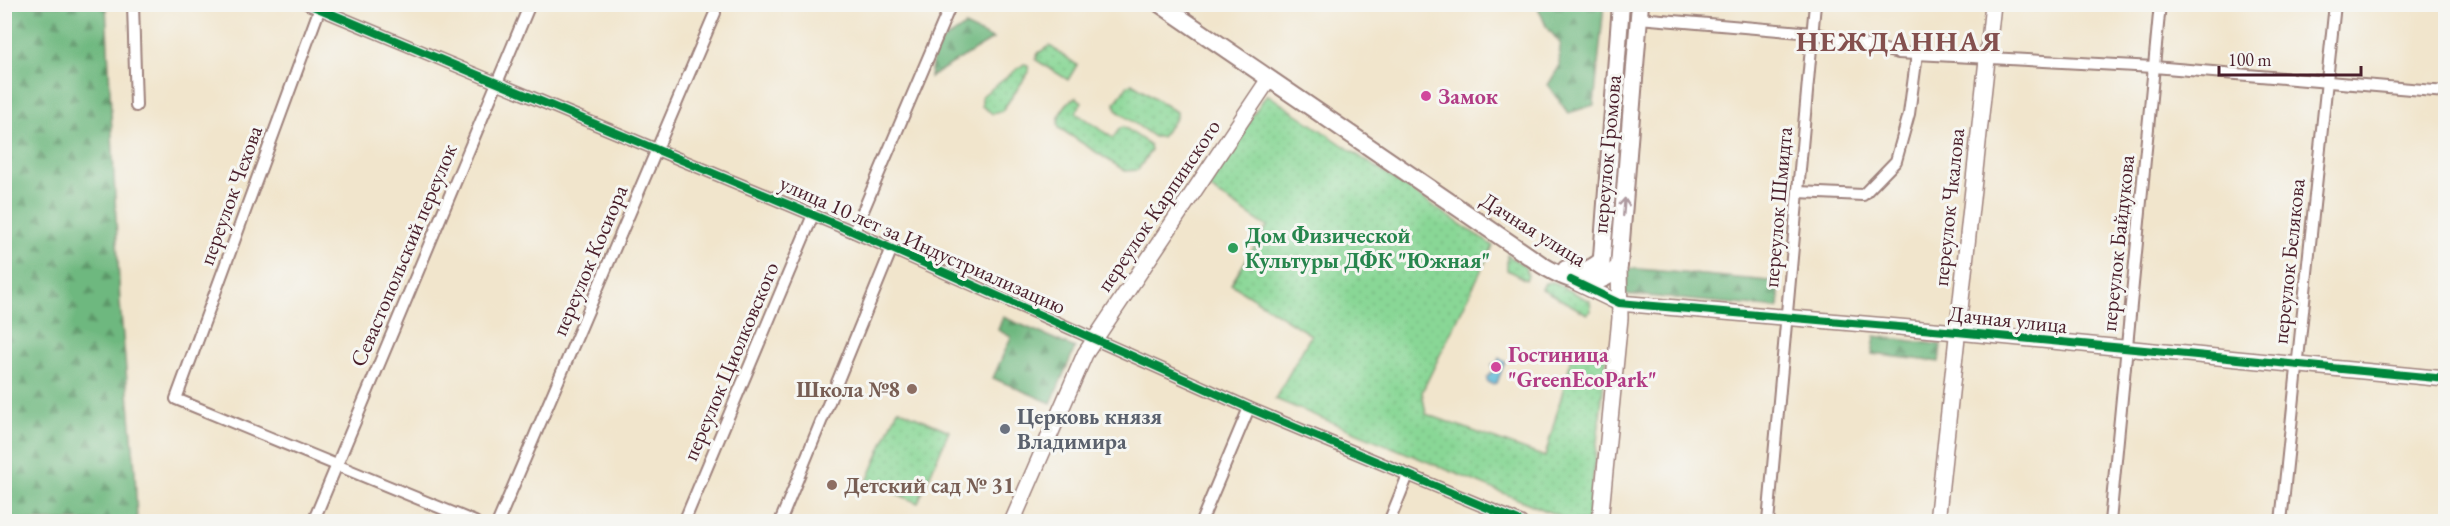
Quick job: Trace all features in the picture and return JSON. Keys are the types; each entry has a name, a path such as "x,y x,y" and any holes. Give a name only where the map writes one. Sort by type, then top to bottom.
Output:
{"main road":[{"name":"Дачная улица","path":"1160,4 1271,76"},
{"name":"Дачная улица","path":"1174,4 1271,76 1517,249 1548,269 1570,275"},
{"name":"переулок Громова","path":"1570,275 1593,268 1601,261 1621,4"},
{"name":"переулок Громова","path":"1619,266 1640,11"},
{"path":"1601,261 1601,272 1605,279"},
{"path":"1570,275 1586,282 1605,279 1619,266"}],"street":[{"path":"133,4 136,106"},
{"name":"улица 10 лет за Индустриализацию","path":"308,4 320,7 892,248 1249,408 1521,522"},
{"name":"Севастопольский переулок","path":"313,522 530,4"},
{"path":"854,232 951,4"},
{"name":"переулок Шмидта","path":"1768,522 1815,4"},
{"name":"переулок Чкалова","path":"1937,522 1993,4"},
{"name":"переулок Байдукова","path":"2110,522 2160,4"},
{"name":"переулок Белякова","path":"2281,522 2335,4"},
{"name":"переулок Чехова","path":"320,7 176,399 337,464"},
{"path":"1640,11 1813,33 1898,53 2154,68 2445,92"},
{"name":"переулок Косиора","path":"498,522 715,13"},
{"path":"1798,192 1863,195 1896,161 1909,114 1917,54"},
{"name":"переулок Карпинского","path":"1012,522 1085,354 1271,76"},
{"name":"переулок Циолковского","path":"684,522 813,215"},
{"path":"780,522 892,248"},
{"name":"переулок Громова","path":"1600,522 1620,318 1619,266"},
{"name":"Дачная улица","path":"1570,275 1619,303 1957,332 2445,380"},
{"path":"1605,279 1619,303"},
{"path":"1202,522 1249,408"},
{"path":"337,464 475,522"},
{"path":"1389,522 1408,475"}],"green space":[{"path":"4,5 106,5 120,303 135,470 137,521 5,521"},
{"path":"1537,5 1604,5 1594,105 1568,113 1548,85 1559,67 1560,43 1546,26"},
{"path":"1628,5 1636,5 1616,259 1607,258"},
{"path":"965,26 993,39 930,77 935,46"},
{"path":"1050,46 1077,65 1068,80 1036,60 1038,53"},
{"path":"1024,64 1028,65 1029,72 1002,111 993,114 982,106 982,96"},
{"path":"1132,83 1176,112 1176,118 1161,137 1154,137 1116,110 1115,103 1127,86"},
{"path":"1267,94 1493,246 1422,392 1426,414 1545,457 1574,349 1607,354 1588,521 1571,521 1275,399 1311,335 1231,284 1267,227 1205,185"},
{"path":"1076,97 1082,102 1076,113 1113,138 1120,128 1124,127 1150,145 1151,150 1138,170 1125,171 1059,128 1062,110"},
{"path":"1507,255 1525,266 1528,276 1526,280 1507,270"},
{"path":"1628,268 1780,282 1778,308 1625,294"},
{"path":"1553,282 1590,301 1591,311 1587,314 1542,289 1545,283"},
{"path":"1003,317 1075,348 1051,403 993,378 1011,337 998,330"},
{"path":"1875,336 1941,345 1939,362 1872,354"},
{"path":"898,409 949,431 918,503 867,481"}],"water":[{"path":"1499,358 1505,362 1497,383 1492,384 1487,381 1487,377 1493,371 1492,364 1497,363"}],"cycle path":[{"path":"308,4 854,232 1249,408 1521,522"},
{"path":"1571,280 1619,303 1957,332 2446,379"}],"place":[{"name":"Замок","path":"1426,96"},
{"name":"Дом Физической Культуры ДФК \"Южная\"","path":"1233,248"},
{"name":"Гостиница \"GreenEcoPark\"","path":"1496,367"},
{"name":"Школа №8","path":"912,389"},
{"name":"Церковь князя Владимира","path":"1005,429"},
{"name":"Детский сад № 31","path":"832,485"}],"district":[{"name":"НЕЖДАННАЯ","path":"1899,41"}]}
